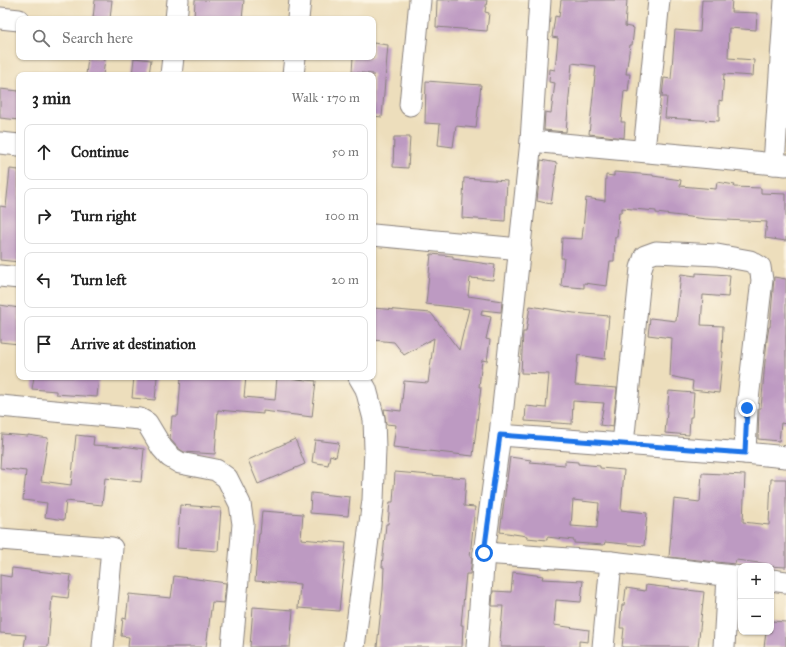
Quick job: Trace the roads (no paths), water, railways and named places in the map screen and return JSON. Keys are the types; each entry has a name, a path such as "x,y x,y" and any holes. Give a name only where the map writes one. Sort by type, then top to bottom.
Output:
{"street":[{"path":"176,16 178,0"},
{"path":"298,16 300,0"},
{"path":"410,105 420,0"},
{"path":"477,647 484,553 500,435 532,141 540,0"},
{"path":"644,151 659,0"},
{"path":"532,141 780,164 785,0"},
{"path":"0,18 16,20"},
{"path":"171,72 173,60"},
{"path":"293,72 295,60"},
{"path":"0,143 16,145"},
{"path":"376,236 521,249"},
{"path":"623,444 641,268 646,256 656,252 717,255 750,261 760,267 762,280 747,408 745,453"},
{"path":"0,276 16,278"},
{"path":"354,647 373,500 375,449 374,419 366,389 361,380"},
{"path":"0,406 140,419 147,423 162,448 170,457 180,463 216,470 227,478 240,504 243,524 232,647"},
{"path":"500,435 786,457"},
{"path":"0,539 112,548 103,647"},
{"path":"484,553 611,562 735,577 724,647"},
{"path":"603,647 611,562"},
{"path":"774,580 786,582"}]}
